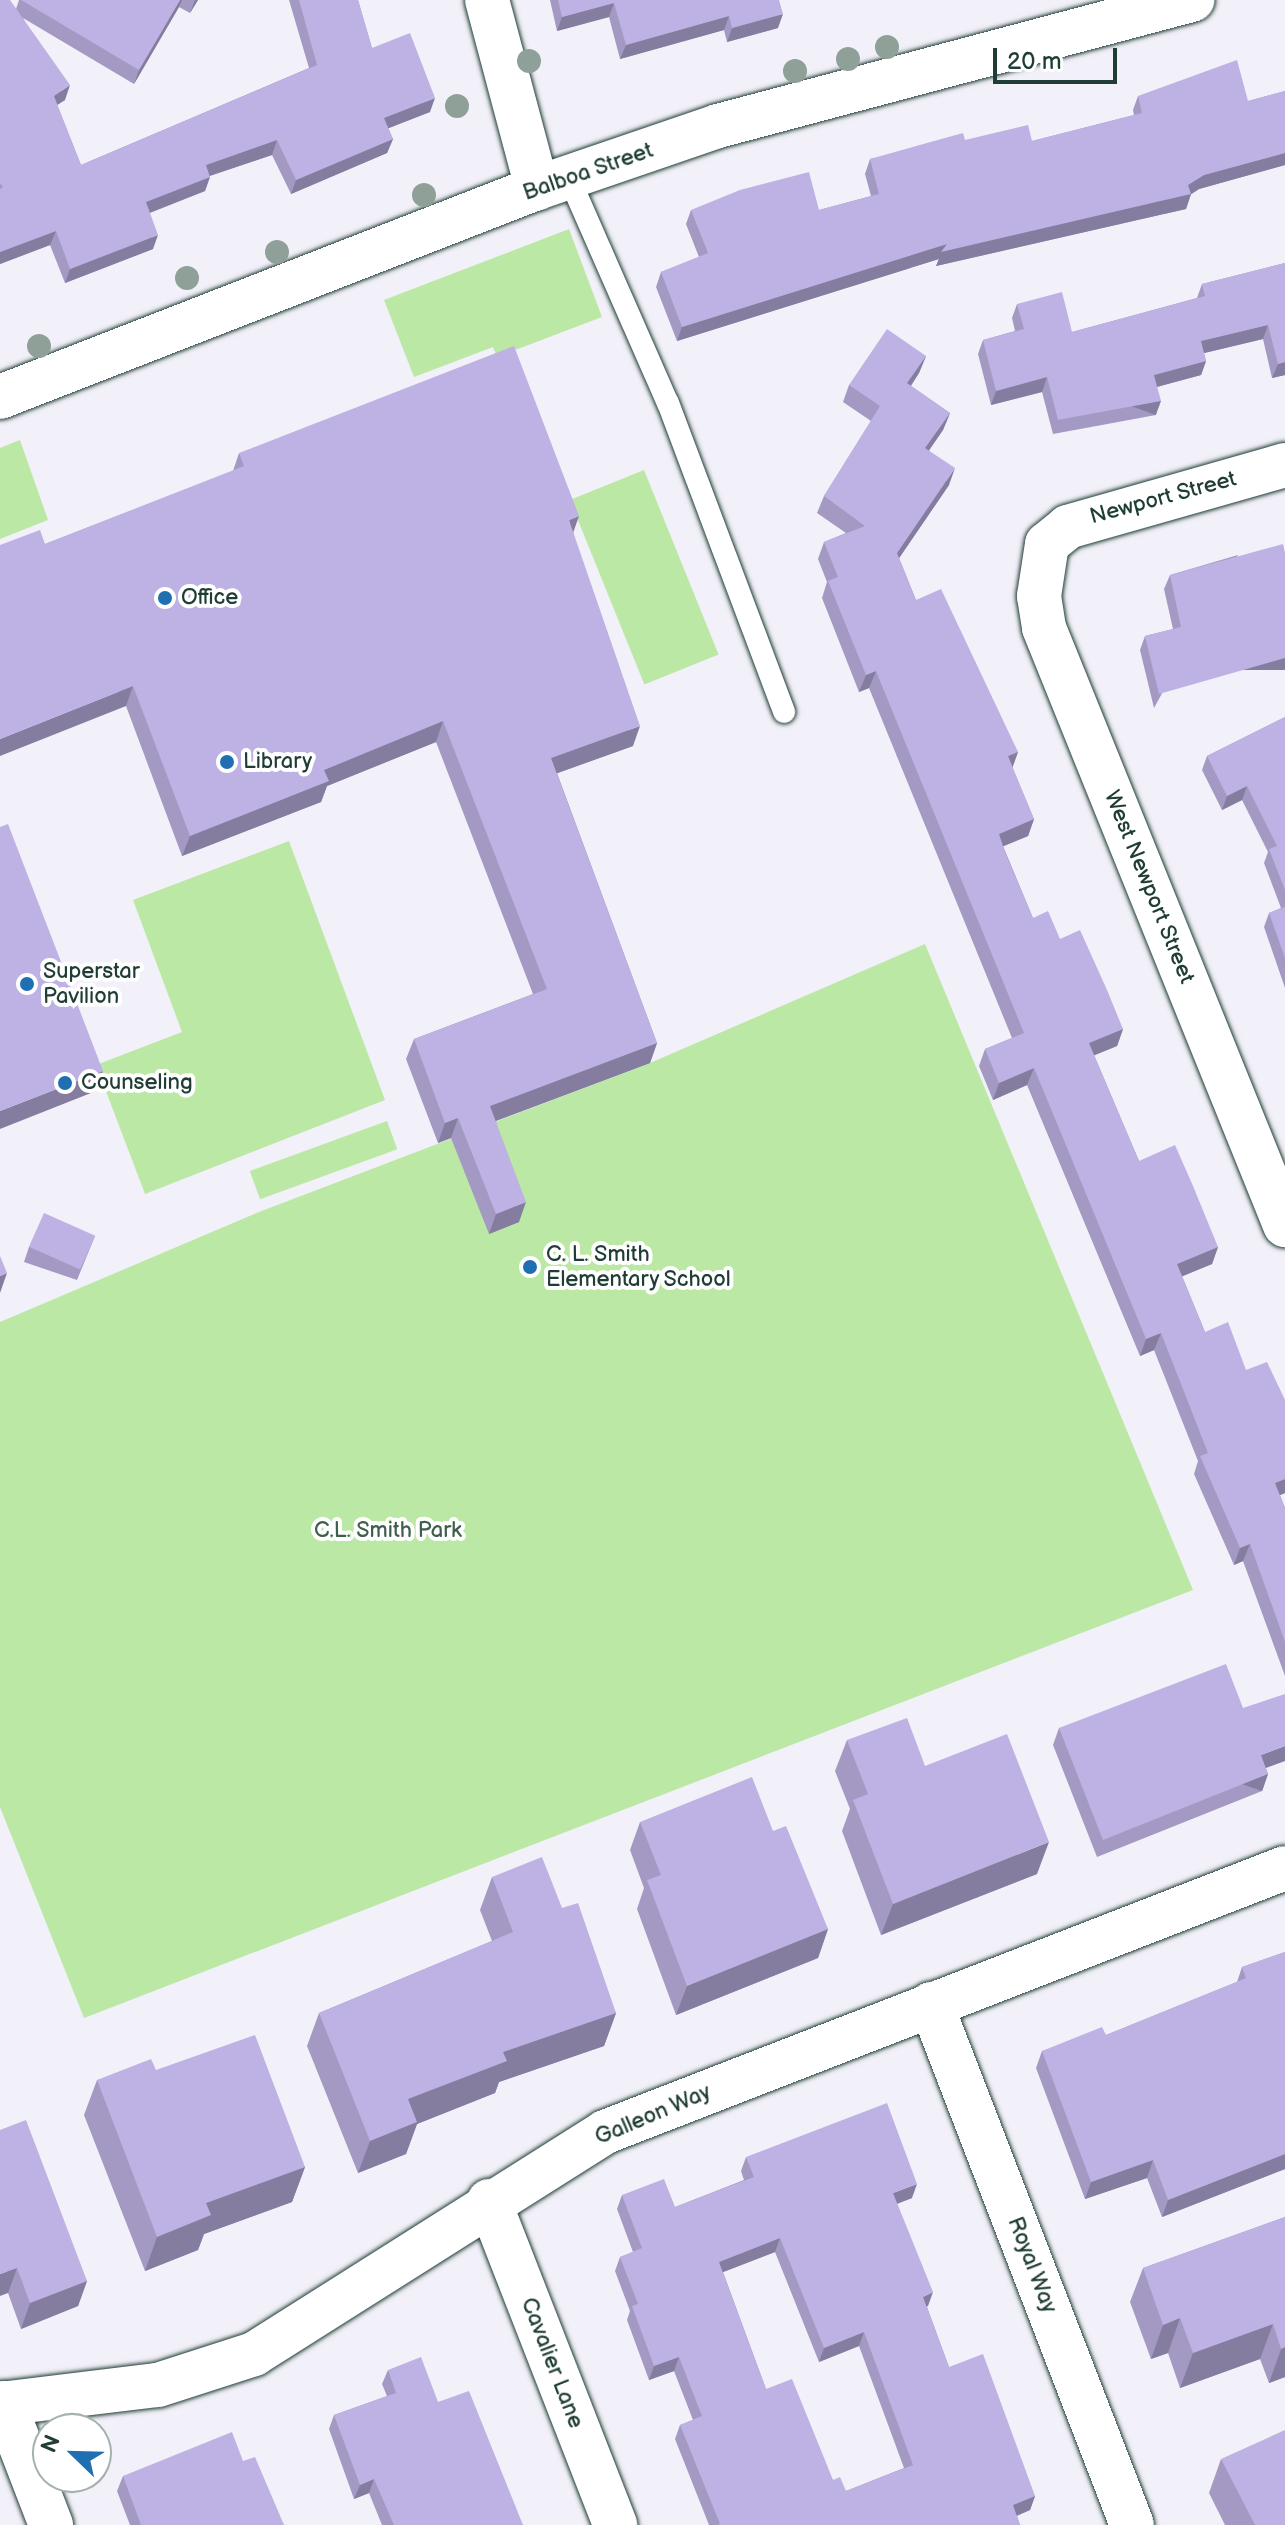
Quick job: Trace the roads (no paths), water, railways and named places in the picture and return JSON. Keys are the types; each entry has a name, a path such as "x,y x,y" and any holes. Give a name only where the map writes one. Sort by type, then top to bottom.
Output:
{"street":[{"path":"487,0 553,183"},
{"name":"Balboa Street","path":"0,397 553,183 718,126 1193,0"},
{"name":"Newport Street","path":"1047,544 1096,515 1285,465"},
{"name":"West Newport Street","path":"1047,544 1040,572 1044,628 1285,1225"},
{"name":"Galleon Way","path":"2,2404 158,2385 254,2354 341,2304 489,2201 605,2132 1285,1868"},
{"name":"Royal Way","path":"931,2004 1132,2525"},
{"name":"Cavalier Lane","path":"489,2201 615,2525"},
{"path":"2,2404 51,2525"}],"lane":[{"path":"553,183 668,403 784,712"}],"place":[{"name":"Office","path":"165,598"},
{"name":"Library","path":"227,762"},
{"name":"Superstar Pavilion","path":"27,984"},
{"name":"Counseling","path":"65,1083"},
{"name":"C. L. Smith Elementary School","path":"530,1267"}],"park label":[{"name":"C.L. Smith Park","path":"388,1531"}]}
